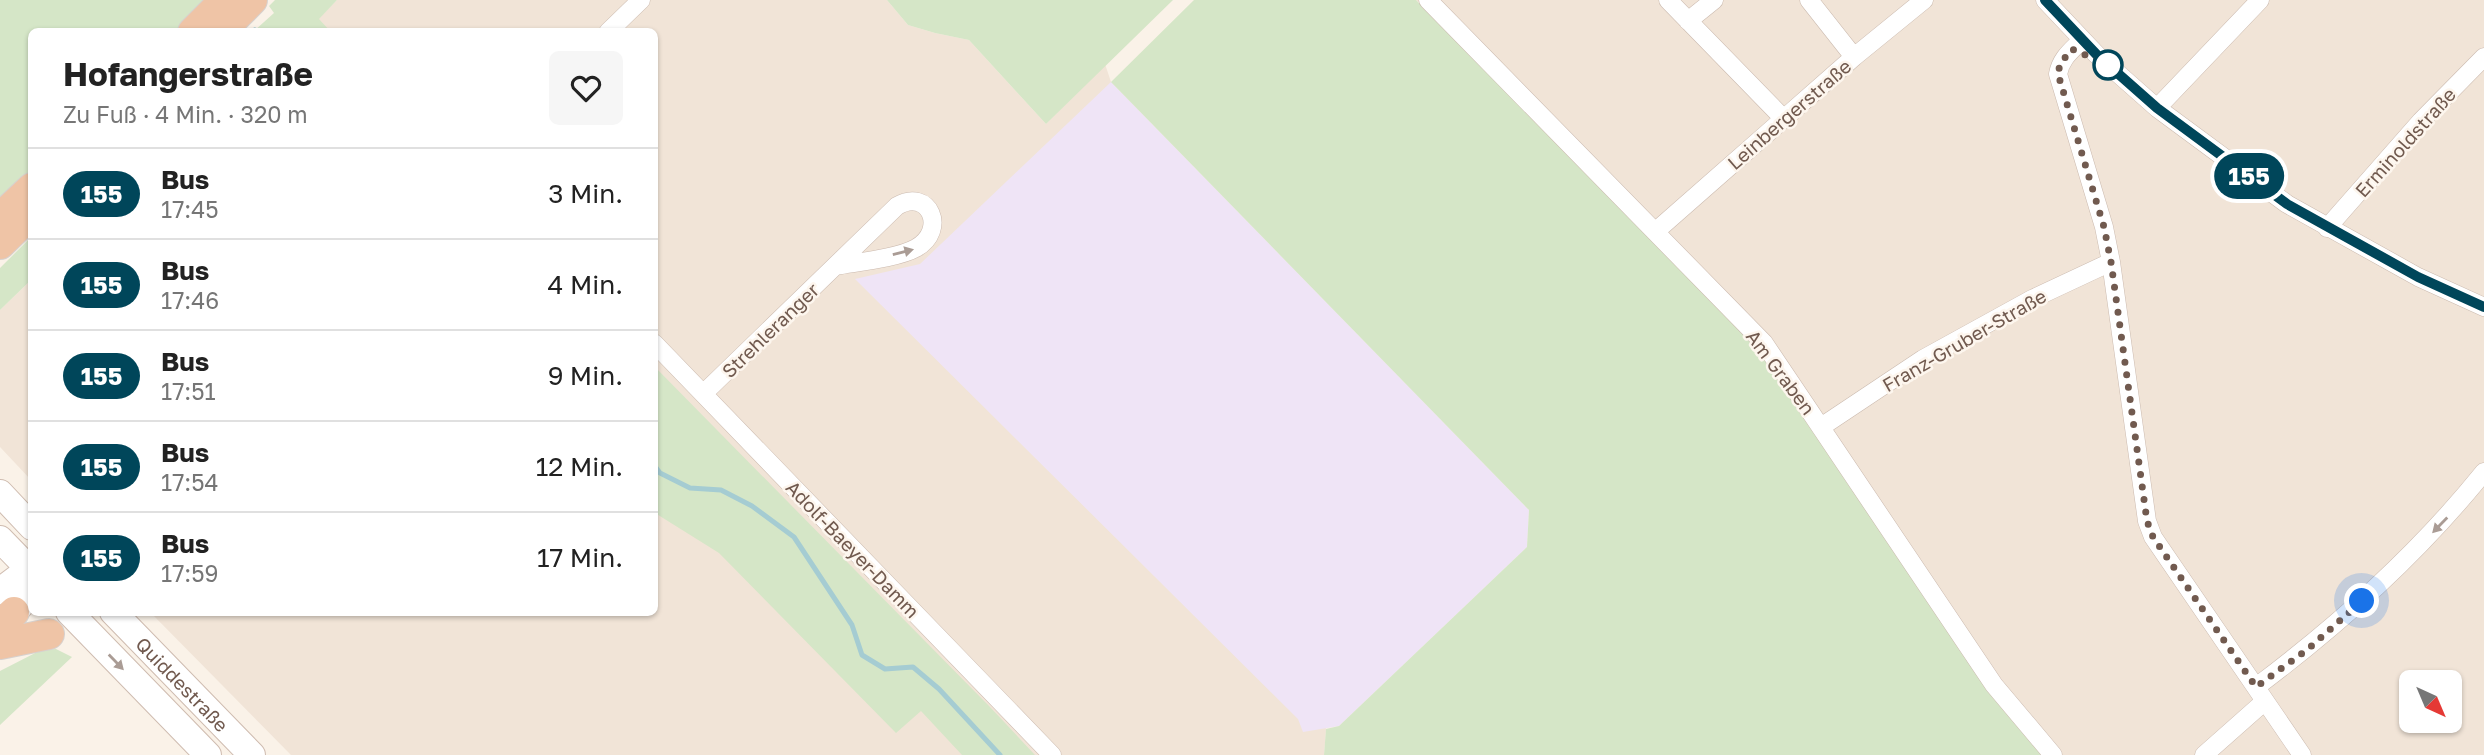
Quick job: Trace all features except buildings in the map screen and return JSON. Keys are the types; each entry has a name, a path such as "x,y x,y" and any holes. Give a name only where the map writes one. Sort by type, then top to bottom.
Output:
{"highway":[{"path":"197,28 226,0"},
{"path":"224,28 253,0"},
{"path":"0,218 28,192"},
{"path":"0,244 28,217"},
{"path":"0,644 49,635"}],"main road":[{"path":"0,494 28,523"},
{"path":"0,539 20,590"},
{"name":"Quiddestraße","path":"73,616 208,755"},
{"name":"Quiddestraße","path":"117,616 252,755"},
{"path":"49,635 91,636"}],"street":[{"path":"612,28 640,0"},
{"path":"1668,0 1783,118"},
{"path":"1688,21 1714,0"},
{"path":"1809,0 1854,57"},
{"name":"Leinbergerstraße","path":"1656,231 1783,118 1924,0"},
{"path":"2045,0 2082,40 2157,108 2287,204 2418,277 2484,307"},
{"path":"2157,108 2260,0"},
{"name":"Am Graben","path":"1433,2 1764,344 1994,685 2053,755"},
{"path":"2082,40 2066,55 2058,74 2104,227 2111,262 2147,521 2153,537 2302,755"},
{"name":"Erminoldstraße","path":"2327,228 2421,121 2484,57"},
{"name":"Strehleranger","path":"704,393 836,266 844,255 904,202 916,201 931,214 933,229 929,237 914,249 836,266"},
{"name":"Franz-Gruber-Straße","path":"1821,427 1923,359 2032,299 2111,262"},
{"name":"Adolf-Baeyer-Damm","path":"658,346 1052,755"},
{"path":"2204,755 2261,694 2398,568 2452,512 2484,472"}],"shaded area":[{"path":"337,0 887,0 908,25 969,40 1046,124 1105,64 1111,82 1180,154 1326,729 1324,755 291,755 154,616 658,616 658,28 309,28"},
{"path":"1416,0 2484,0 2484,755 2043,755 1667,253"},
{"path":"1111,82 1529,510 1527,547 1339,726 1303,732 1298,719 855,279 920,264"},
{"path":"28,283 28,477 0,447 0,310"}],"green space":[{"path":"0,0 209,0 180,28 28,28 28,175 0,202"},
{"path":"275,0 337,0 319,19 327,28 257,28 274,13 269,6"},
{"path":"887,0 1173,0 1046,124 969,40 908,25"},
{"path":"1194,0 1416,0 1667,253 1756,348 2043,755 1324,755 1326,729 1339,726 1527,547 1529,510 1111,82"},
{"path":"28,240 28,283 0,310 0,268"},
{"path":"658,370 1035,755 962,755 921,711 896,733 719,553 658,515"},
{"path":"56,649 72,657 0,725 0,671 41,650"}],"waterway":[{"path":"658,470 690,488 721,490 752,506 794,537 852,625 862,655 885,669 913,667 939,689 1000,755"}],"bus line":[{"name":"155","path":"2045,0 2097,55 2157,108 2287,204 2418,277 2484,307"}],"route":[{"path":"2108,65 2072,49 2060,64 2058,74 2104,227 2119,307 2147,521 2153,537 2256,687 2308,649 2362,601"}]}
